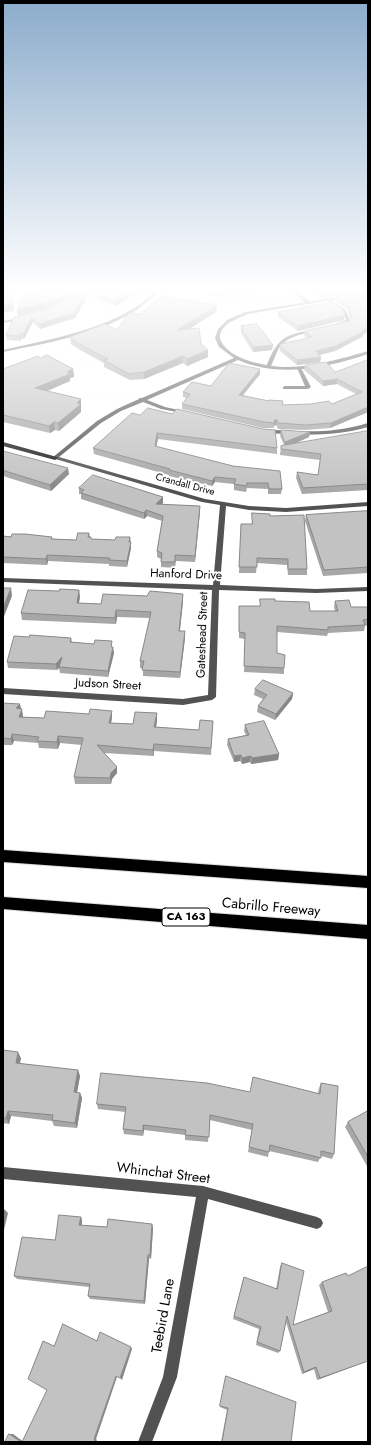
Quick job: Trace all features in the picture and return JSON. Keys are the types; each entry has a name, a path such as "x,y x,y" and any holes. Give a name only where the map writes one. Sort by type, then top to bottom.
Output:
{"highway":[{"path":"3,856 368,882"},
{"name":"Cabrillo Freeway","path":"3,903 368,932"}],"street":[{"path":"234,356 268,367 299,368 325,365 353,356"},
{"path":"268,367 273,356"},
{"path":"55,458 99,422 141,400 237,358"},
{"path":"285,388 308,387 299,368"},
{"path":"141,400 163,408 194,415"},
{"path":"255,429 305,434 341,431 368,425"},
{"name":"Crandall Drive","path":"3,444 204,501 249,508 286,510 368,504"},
{"name":"Gateshead Street","path":"212,696 216,587 223,504"},
{"name":"Hanford Drive","path":"3,580 316,591 368,589"},
{"name":"Judson Street","path":"3,691 183,702 212,696"},
{"name":"Whinchat Street","path":"3,1173 203,1192 317,1223"},
{"name":"Teebird Lane","path":"145,1442 170,1377 203,1192"}],"building":[{"path":"37,356 40,358 50,356 73,369 67,372 70,374 35,388 81,399 77,403 81,404 58,423 54,422 49,426 3,415 3,369"},
{"path":"103,356 182,356 144,372 129,374 104,360 108,359"},
{"path":"184,356 193,356 187,359"},
{"path":"293,356 321,357 297,360"},
{"path":"368,360 368,407 331,423 306,425 278,423 277,420 274,420 275,423 264,422 182,404 190,394 183,392 192,382 211,386 229,363 260,369 239,395 269,401 283,401 282,405 311,404 329,401 332,404 362,392 337,379 323,381 305,365 326,362 335,372"},
{"path":"148,408 172,414 177,409 263,429 275,430 277,448 157,433 155,446 233,466 280,471 282,489 269,489 268,483 247,483 246,486 234,484 236,479 215,477 212,481 93,448 132,413 140,415"},
{"path":"281,430 310,432 285,442"},
{"path":"368,431 368,484 303,488 297,472 318,475 321,454 281,449 281,446"},
{"path":"3,451 68,468 50,485 3,470"},
{"path":"93,475 163,497 156,504 200,506 195,556 175,555 175,562 161,562 162,553 157,551 163,516 146,510 144,513 81,493 84,490 79,488"},
{"path":"368,511 368,567 324,570 306,515"},
{"path":"252,513 270,514 270,516 304,515 307,569 288,569 288,559 257,558 257,567 239,567 241,524 252,524"},
{"path":"78,533 89,533 88,537 91,537 91,539 115,540 116,537 130,537 129,542 131,542 127,561 109,560 110,558 47,555 46,559 3,557 3,536 11,537 12,534 25,534 52,537 51,539 76,540"},
{"path":"3,588 11,588 3,608"},
{"path":"60,589 79,590 77,603 101,604 103,594 147,596 150,591 183,594 179,631 185,631 180,672 142,670 144,661 140,661 151,612 116,610 115,618 21,613 28,590 59,591"},
{"path":"260,599 309,602 310,611 338,611 335,601 349,600 351,607 368,607 368,619 363,620 365,625 328,627 328,630 277,626 277,653 285,655 284,668 244,666 245,633 239,632 239,606 260,606"},
{"path":"30,635 71,638 70,642 94,644 95,640 112,641 111,647 113,647 108,671 59,667 62,657 56,664 7,662 14,636 29,637"},
{"path":"263,680 293,693 276,714 258,706 267,695 255,689"},
{"path":"3,703 20,704 16,708 22,709 19,717 44,718 46,711 89,714 90,709 112,711 109,723 133,724 135,712 157,713 154,727 199,730 200,720 213,721 211,748 154,744 153,750 97,745 117,767 111,773 110,778 74,777 83,738 58,736 57,742 37,741 39,737 12,734 11,739 3,738"},
{"path":"264,721 279,754 252,758 251,756 242,758 241,755 234,756 228,739 249,735 245,725"},
{"path":"3,1050 18,1052 16,1063 78,1070 74,1092 80,1093 75,1123 52,1120 53,1115 8,1111 6,1118 3,1118"},
{"path":"101,1073 207,1083 250,1092 253,1077 320,1094 321,1083 338,1086 334,1154 321,1151 321,1158 270,1145 269,1152 249,1147 253,1124 210,1115 209,1137 185,1135 186,1130 143,1125 143,1131 123,1129 126,1107 97,1104"},
{"path":"368,1111 368,1157 348,1122"},
{"path":"59,1215 81,1217 79,1225 107,1227 108,1219 152,1224 150,1255 148,1255 144,1301 88,1296 90,1284 14,1276 22,1237 55,1240"},
{"path":"282,1263 304,1271 293,1325 332,1311 322,1282 346,1273 348,1276 368,1266 368,1361 320,1378 316,1367 304,1372 287,1316 280,1351 257,1342 261,1327 234,1316 244,1277 277,1289"},
{"path":"63,1324 97,1341 100,1332 131,1347 120,1378 116,1376 94,1442 22,1442 47,1390 28,1379 43,1341 54,1346"},
{"path":"226,1376 296,1402 291,1442 222,1442 228,1408 220,1406"},
{"path":"9,1434 21,1442 5,1442"}]}
